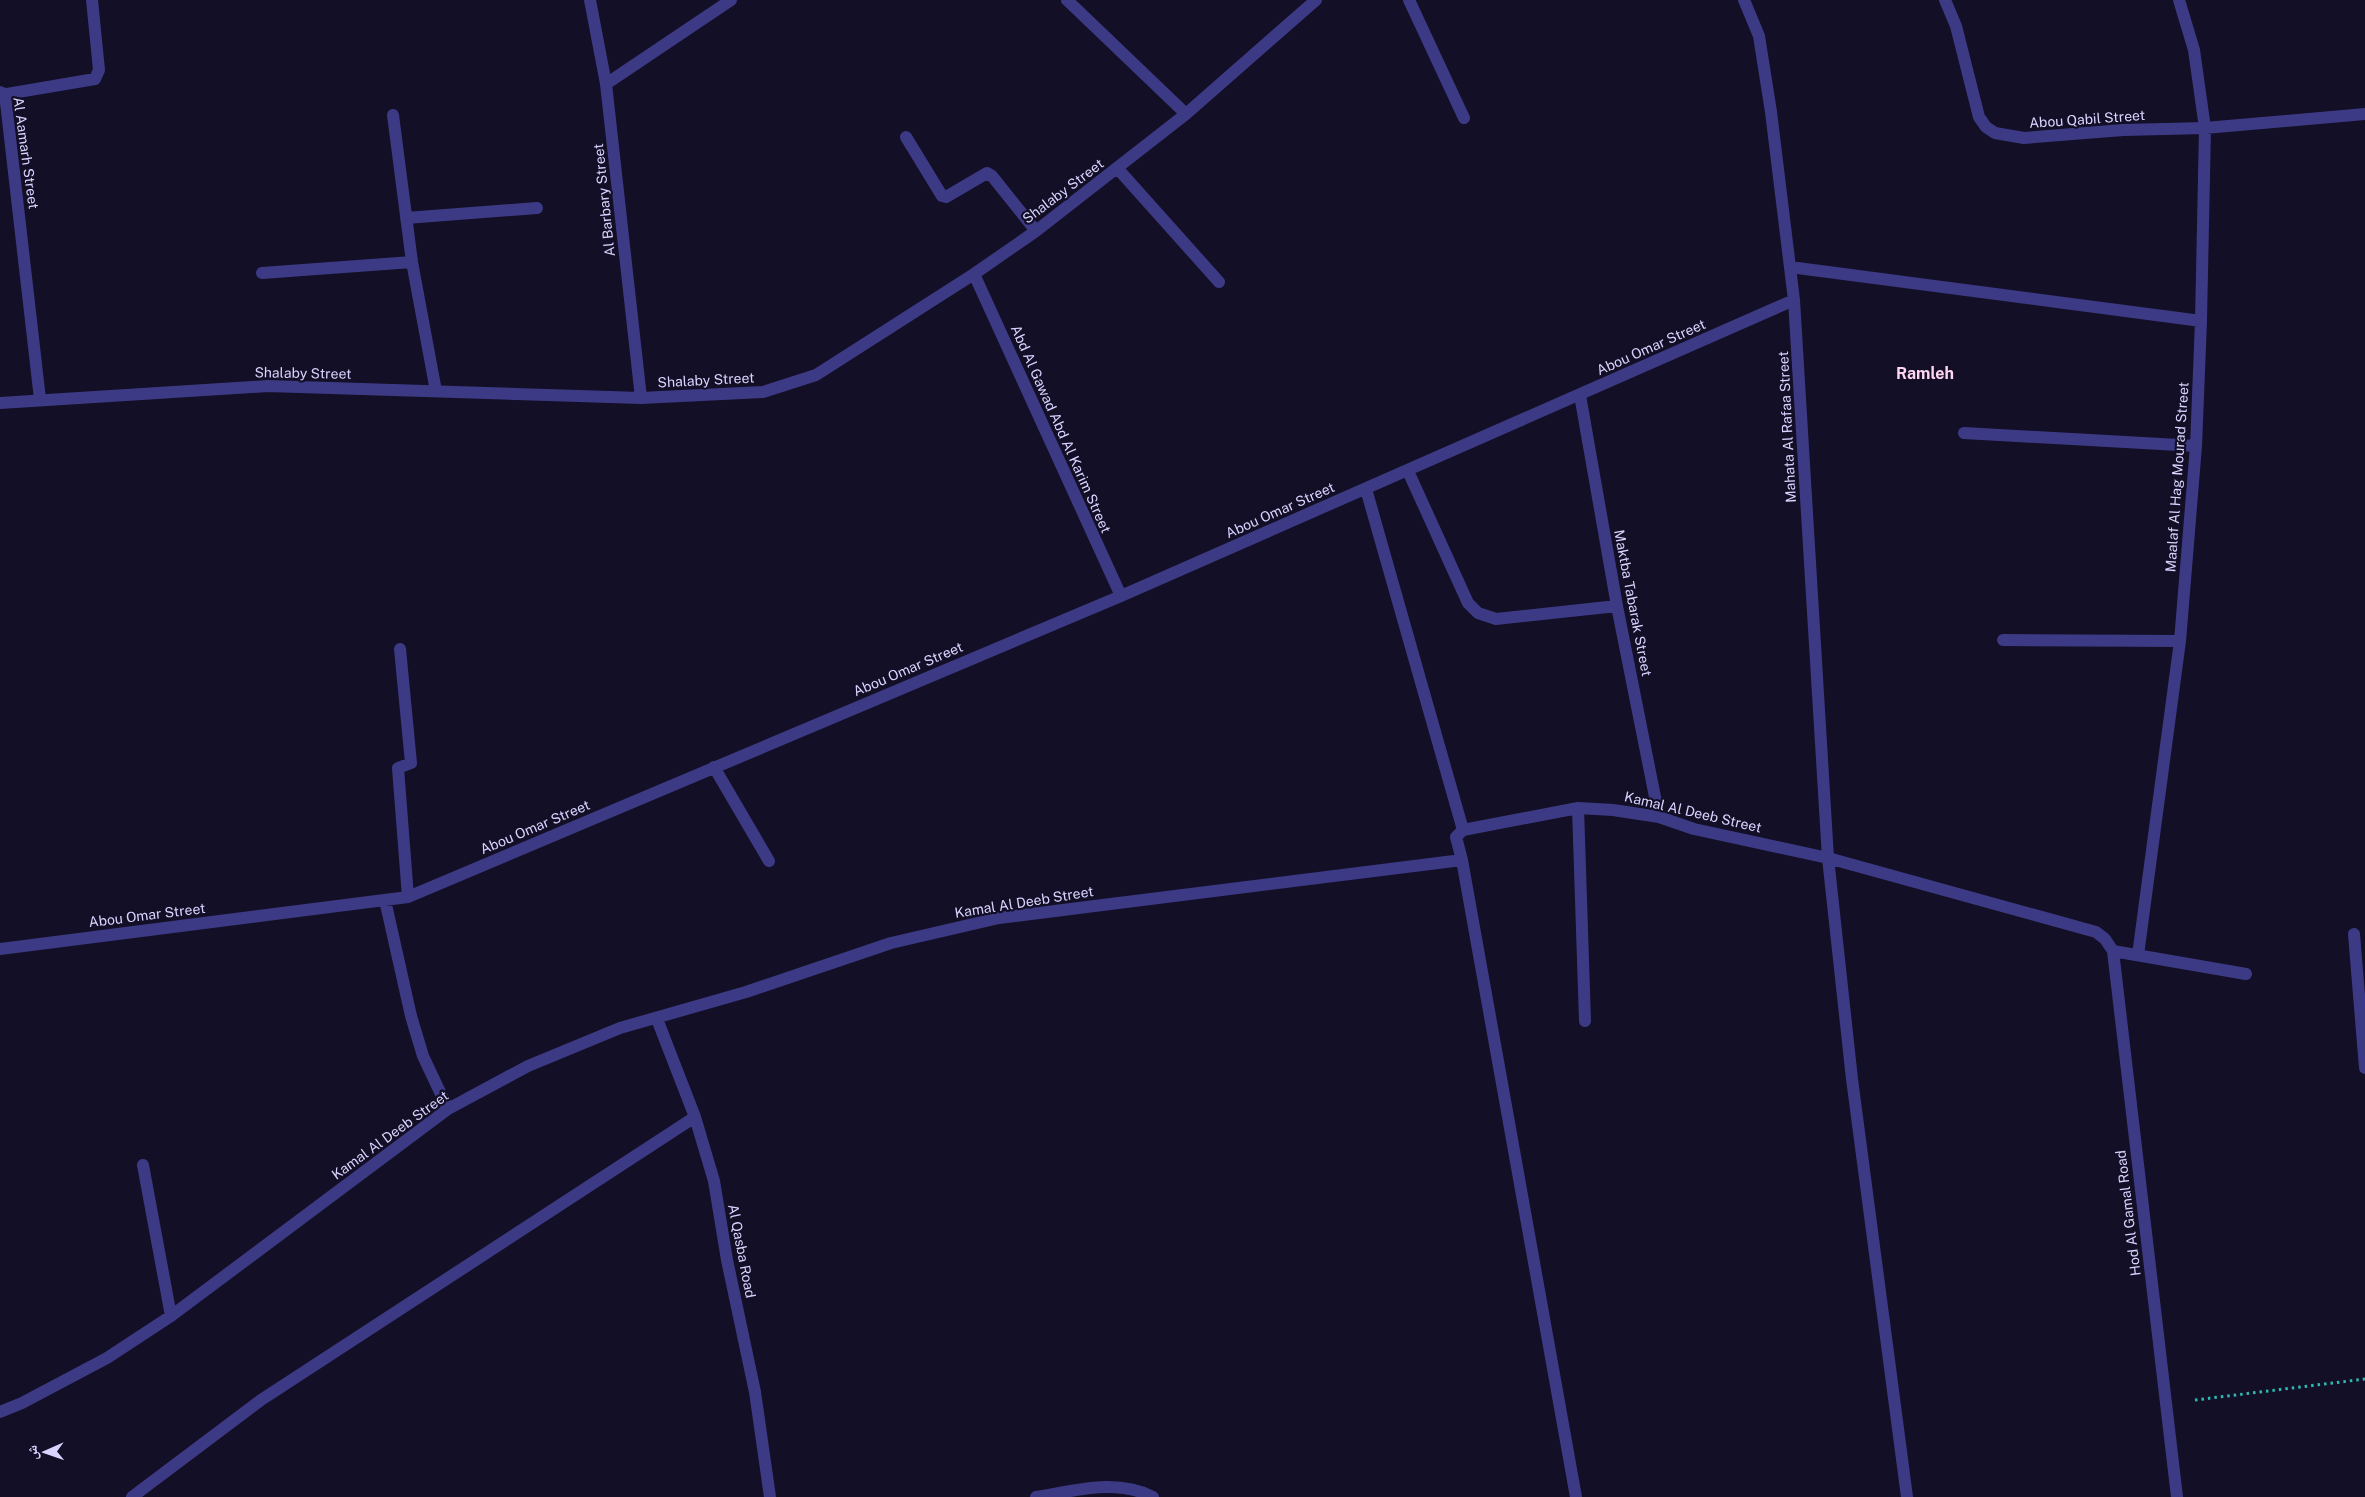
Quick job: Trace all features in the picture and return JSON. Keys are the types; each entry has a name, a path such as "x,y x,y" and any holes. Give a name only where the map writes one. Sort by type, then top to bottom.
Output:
{"street":[{"path":"2,94 95,79 99,70 92,0"},
{"name":"Al Barbary Street","path":"590,0 606,84 641,398"},
{"path":"606,84 731,0"},
{"path":"1067,0 1186,114"},
{"name":"Shalaby Street","path":"0,403 268,386 641,398 763,392 816,375 974,274 1036,231 1118,169 1186,114 1316,0"},
{"path":"1409,0 1464,118"},
{"name":"Mahata Al Rafaa Street","path":"1744,0 1759,36 1771,112 1794,300 1828,858 1852,1079 1907,1497"},
{"name":"Abou Qabil Street","path":"1945,0 1956,26 1979,117 1986,127 1995,133 2024,138 2123,130 2205,128 2365,114"},
{"name":"Maalaf Al Hag Mourad Street","path":"2138,956 2180,641 2196,446 2205,128 2194,50 2179,0"},
{"name":"Al Aamarh Street","path":"2,94 40,400"},
{"path":"393,115 412,262 436,390"},
{"path":"906,137 942,196 946,197 987,173 992,176 1036,231"},
{"path":"1118,169 1219,282"},
{"path":"406,218 537,208"},
{"path":"262,273 412,262"},
{"path":"1790,267 2201,321"},
{"name":"Abd Al Gawad Abd Al Karim Street","path":"974,274 1121,596"},
{"name":"Abou Omar Street","path":"0,949 408,897 1121,596 1794,300"},
{"name":"Maktba Tabarak Street","path":"1580,395 1617,606 1659,817"},
{"path":"1964,433 2196,446"},
{"path":"1408,471 1468,603 1478,613 1496,619 1617,606"},
{"path":"1366,489 1463,830 1456,836 1462,860 1576,1497"},
{"path":"2003,640 2180,641"},
{"path":"400,649 411,763 398,768 408,897"},
{"path":"714,767 769,860"},
{"path":"1578,808 1584,1021"},
{"name":"Kamal Al Deeb Street","path":"1463,830 1578,808 1613,810 1659,817 1694,829 1828,858 2096,932 2105,939 2113,951"},
{"name":"Kamal Al Deeb Street","path":"0,1412 22,1403 107,1358 171,1316 448,1109 543,1059 620,1028 657,1019 891,943 999,918 1462,860"},
{"path":"385,900 411,1016 423,1056 448,1109"},
{"path":"2354,934 2365,1068"},
{"path":"2113,951 2246,974"},
{"name":"Hod Al Gamal Road","path":"2113,951 2176,1497"},
{"name":"Al Qasba Road","path":"657,1019 695,1117 714,1181 727,1260 755,1392 770,1497"},
{"path":"132,1497 261,1400 695,1117"},
{"path":"143,1165 171,1316"},
{"path":"1036,1497 1109,1485 1139,1490 1153,1497"}],"path":[{"path":"2165,1404 2365,1379"}],"district":[{"name":"Ramleh","path":"1925,373"}]}
